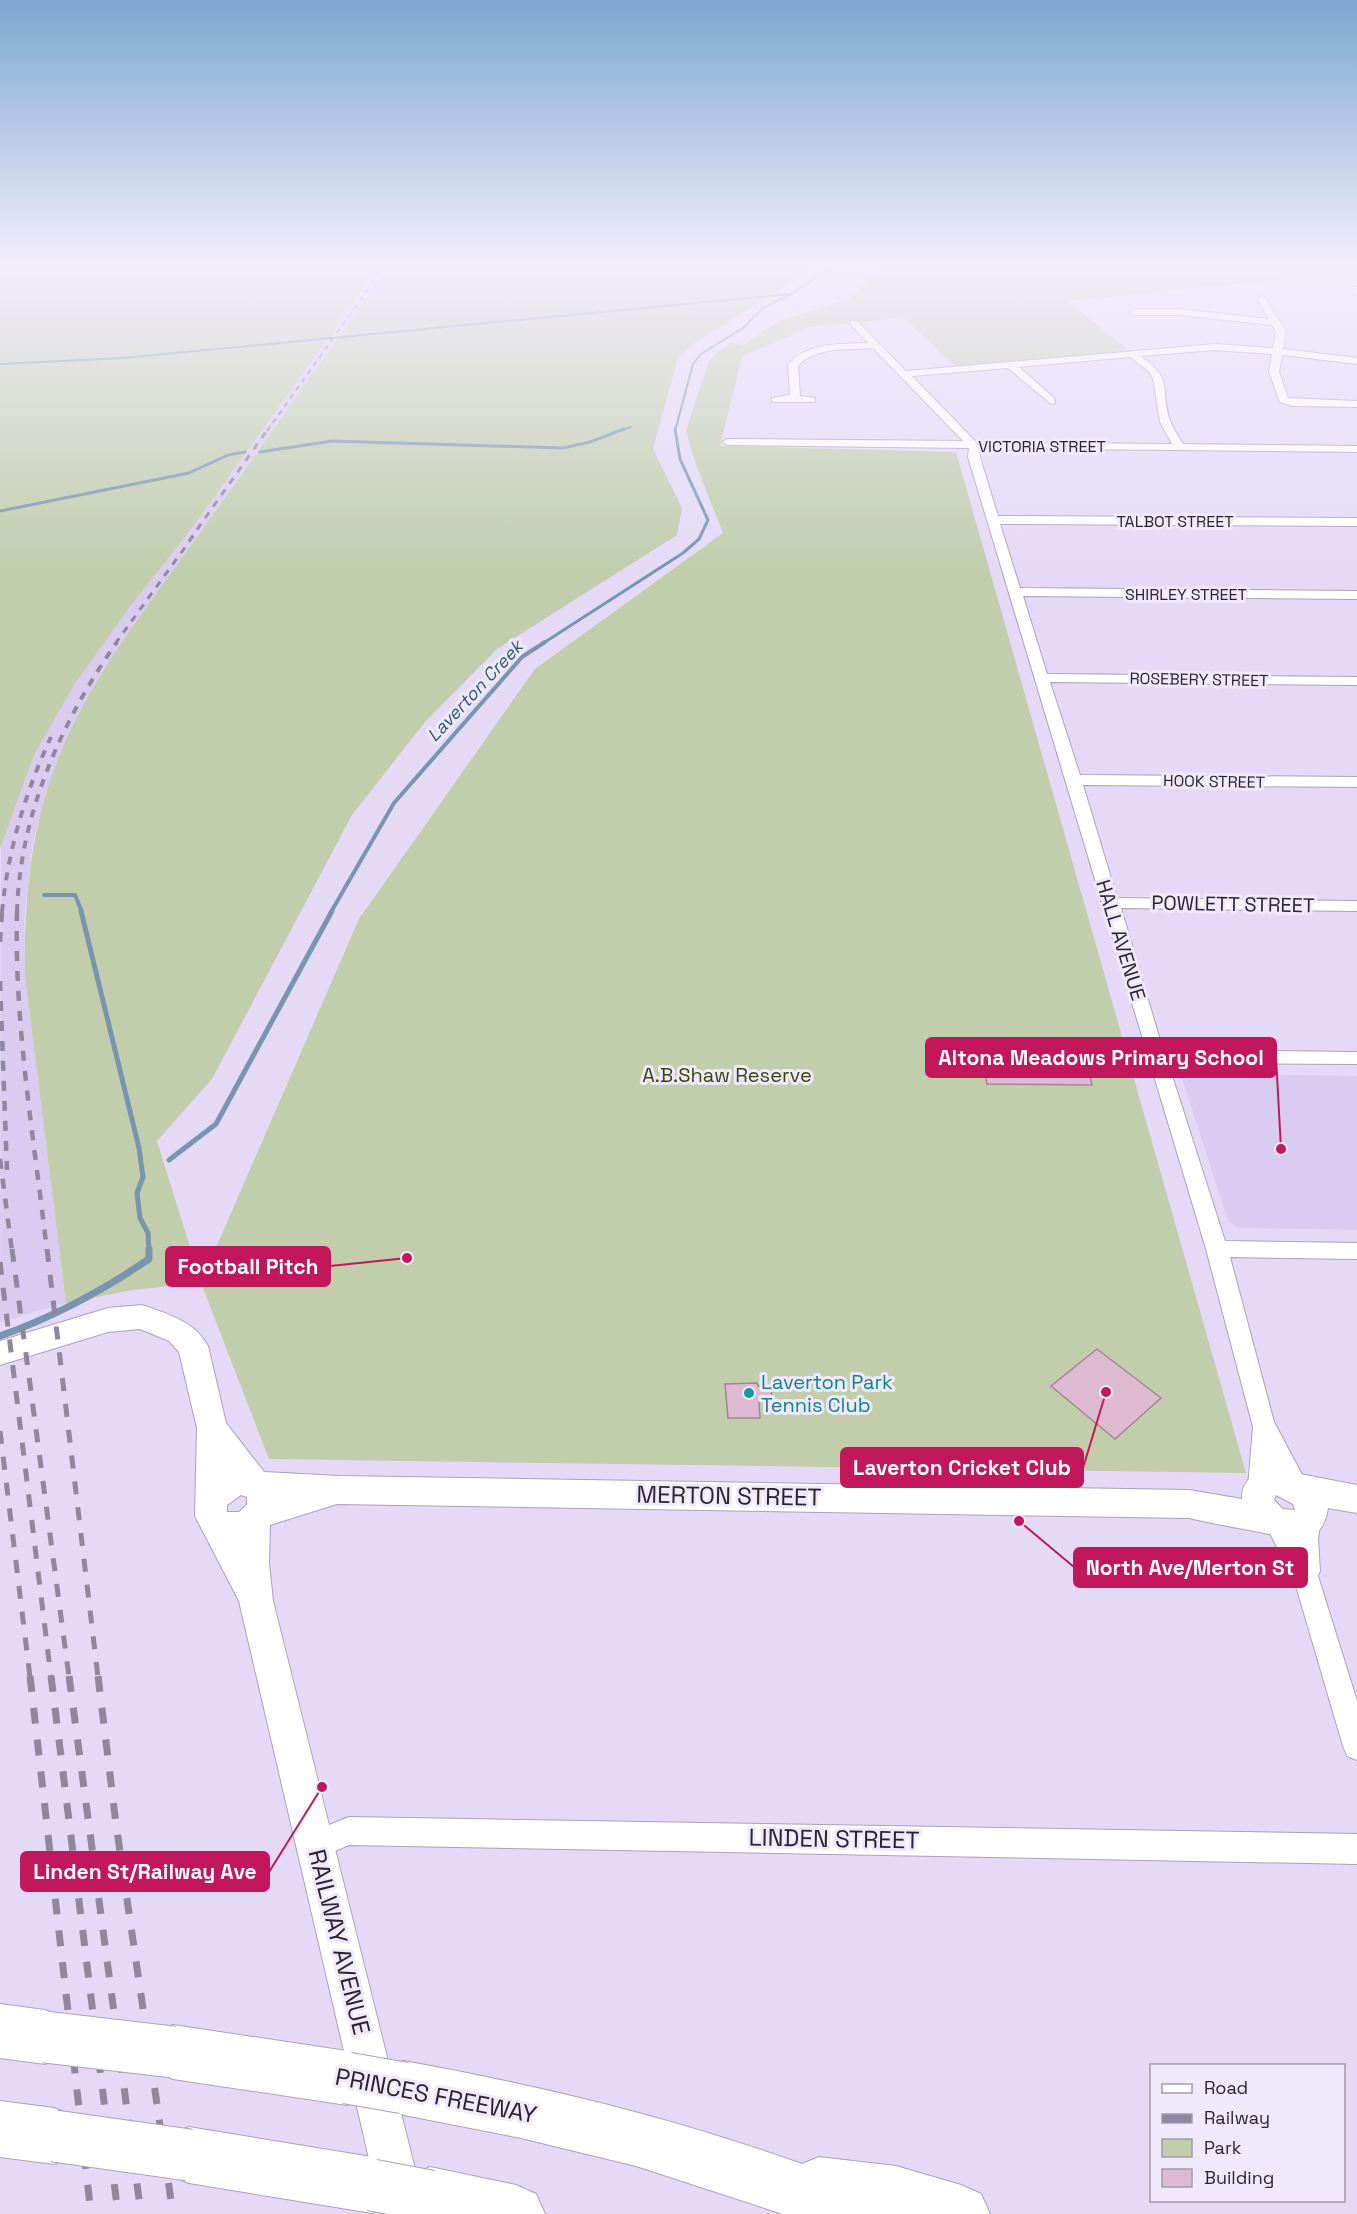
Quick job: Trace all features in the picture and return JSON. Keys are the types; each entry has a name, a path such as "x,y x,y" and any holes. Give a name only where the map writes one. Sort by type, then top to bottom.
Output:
{"highway":[{"name":"PRINCES FREEWAY","path":"23,2034 173,2052 347,2078 538,2115 636,2139 763,2178 860,2214"},
{"path":"0,2129 189,2155 402,2198 516,2214"},
{"path":"763,2178 896,2195 961,2214"}],"street":[{"path":"795,364 795,398"},
{"path":"895,364 969,446"},
{"path":"904,374 1018,364"},
{"path":"1146,364 1158,378 1166,422 1179,447"},
{"path":"1276,364 1275,372 1284,400 1292,403 1357,404"},
{"path":"1011,365 1051,401"},
{"path":"776,400 795,398 811,400"},
{"name":"VICTORIA STREET","path":"727,442 1357,448"},
{"name":"HALL AVENUE","path":"969,446 1041,678 1048,693 1072,780 1217,1249 1263,1424 1303,1502"},
{"name":"TALBOT STREET","path":"993,520 1357,522"},
{"name":"SHIRLEY STREET","path":"1015,592 1357,595"},
{"name":"ROSEBERY STREET","path":"1041,678 1357,681"},
{"name":"HOOK STREET","path":"1072,780 1357,782"},
{"name":"POWLETT STREET","path":"1110,903 1357,906"},
{"path":"1156,1056 1357,1058"},
{"path":"1217,1249 1357,1251"},
{"path":"0,1353 108,1320 142,1317 179,1333 193,1346 212,1428 213,1511 221,1527 238,1528 256,1501"},
{"name":"HALL AVENUE","path":"1263,1424 1266,1504"},
{"path":"212,1428 256,1501"},
{"path":"1357,1509 1303,1502 1280,1480 1272,1480 1266,1504 1308,1583 1357,1746"},
{"path":"213,1511 216,1493 231,1483 247,1482 256,1501"},
{"name":"MERTON STREET","path":"256,1501 340,1490 1266,1504"},
{"path":"1303,1502 1357,1499"},
{"name":"RAILWAY AVENUE","path":"256,1501 252,1563 256,1600 402,2198"},
{"path":"1266,1504 1292,1527 1299,1526 1303,1502"},
{"path":"1303,1502 1308,1583"},
{"name":"RAILWAY AVENUE","path":"213,1511 256,1600"},
{"name":"LINDEN STREET","path":"314,1845 350,1831 1357,1849"}],"shaded area":[{"path":"310,364 319,364 172,572 93,690 56,764 49,785 31,856 24,921 25,976 66,1303 0,1322 1,842 34,755 74,685 132,604 189,532"},
{"path":"1187,1073 1357,1076 1357,1230 1239,1228 1228,1221 1182,1078"}],"green space":[{"path":"0,364 310,364 189,532 132,604 74,685 34,755 0,848"},
{"name":"A.B.Shaw Reserve","path":"319,364 676,364 653,449 682,508 677,535 497,649 425,722 352,815 212,1079 157,1141 201,1282 359,919 535,669 723,533 696,465 686,431 708,364 740,364 720,446 956,452 1246,1473 269,1459 201,1283 132,1290 66,1303 25,976 28,894 40,814 70,731 103,671 141,614"}],"building":[{"path":"982,1054 1085,1055 1092,1085 987,1084"},
{"path":"1097,1349 1161,1398 1115,1439 1051,1386"},
{"name":"Laverton Park Tennis Club","path":"757,1383 758,1386 771,1386 772,1401 759,1402 760,1418 728,1418 725,1384"}],"waterway":[{"name":"Laverton Creek","path":"675,430 693,364"},
{"path":"620,431 631,427"},
{"path":"260,452 332,441 563,448 590,442 624,429"},
{"name":"Laverton Creek","path":"542,644 683,553 699,539 708,520 680,459 675,430"},
{"path":"0,511 189,473 228,455 245,452"},
{"name":"Laverton Creek","path":"331,912 394,803 522,657 545,642"},
{"path":"44,895 75,895 82,912"},
{"path":"81,911 139,1148 143,1177 137,1193 140,1218 148,1233 149,1251"},
{"name":"Laverton Creek","path":"169,1160 216,1124 332,911"},
{"name":"Laverton Creek","path":"0,1336 58,1312 113,1282 149,1259 149,1251"}],"railway":[{"path":"267,431 314,364"},
{"path":"189,541 268,429"},
{"path":"115,644 194,535"},
{"path":"17,912 26,840 47,770 78,704 117,642"},
{"path":"2,912 13,844 19,822 33,779 51,737"},
{"path":"0,942 2,911"},
{"path":"17,912 22,1039 47,1251"},
{"path":"0,981 7,1170"},
{"path":"0,1159 12,1251"},
{"path":"12,1249 69,1677"},
{"path":"47,1249 98,1677"},
{"path":"0,1262 51,1677"},
{"path":"0,1431 30,1677"},
{"path":"30,1676 91,2214"},
{"path":"51,1676 118,2214"},
{"path":"69,1676 141,2214"},
{"path":"98,1676 116,1824 173,2214"}],"place":[{"name":"Altona Meadows Primary School","path":"1281,1149"},
{"name":"Football Pitch","path":"407,1258"},
{"name":"Laverton Cricket Club","path":"1106,1392"},
{"name":"Laverton Park Tennis Club","path":"749,1393"},
{"name":"North Ave/Merton St","path":"1019,1521"},
{"name":"Linden St/Railway Ave","path":"322,1787"}]}
